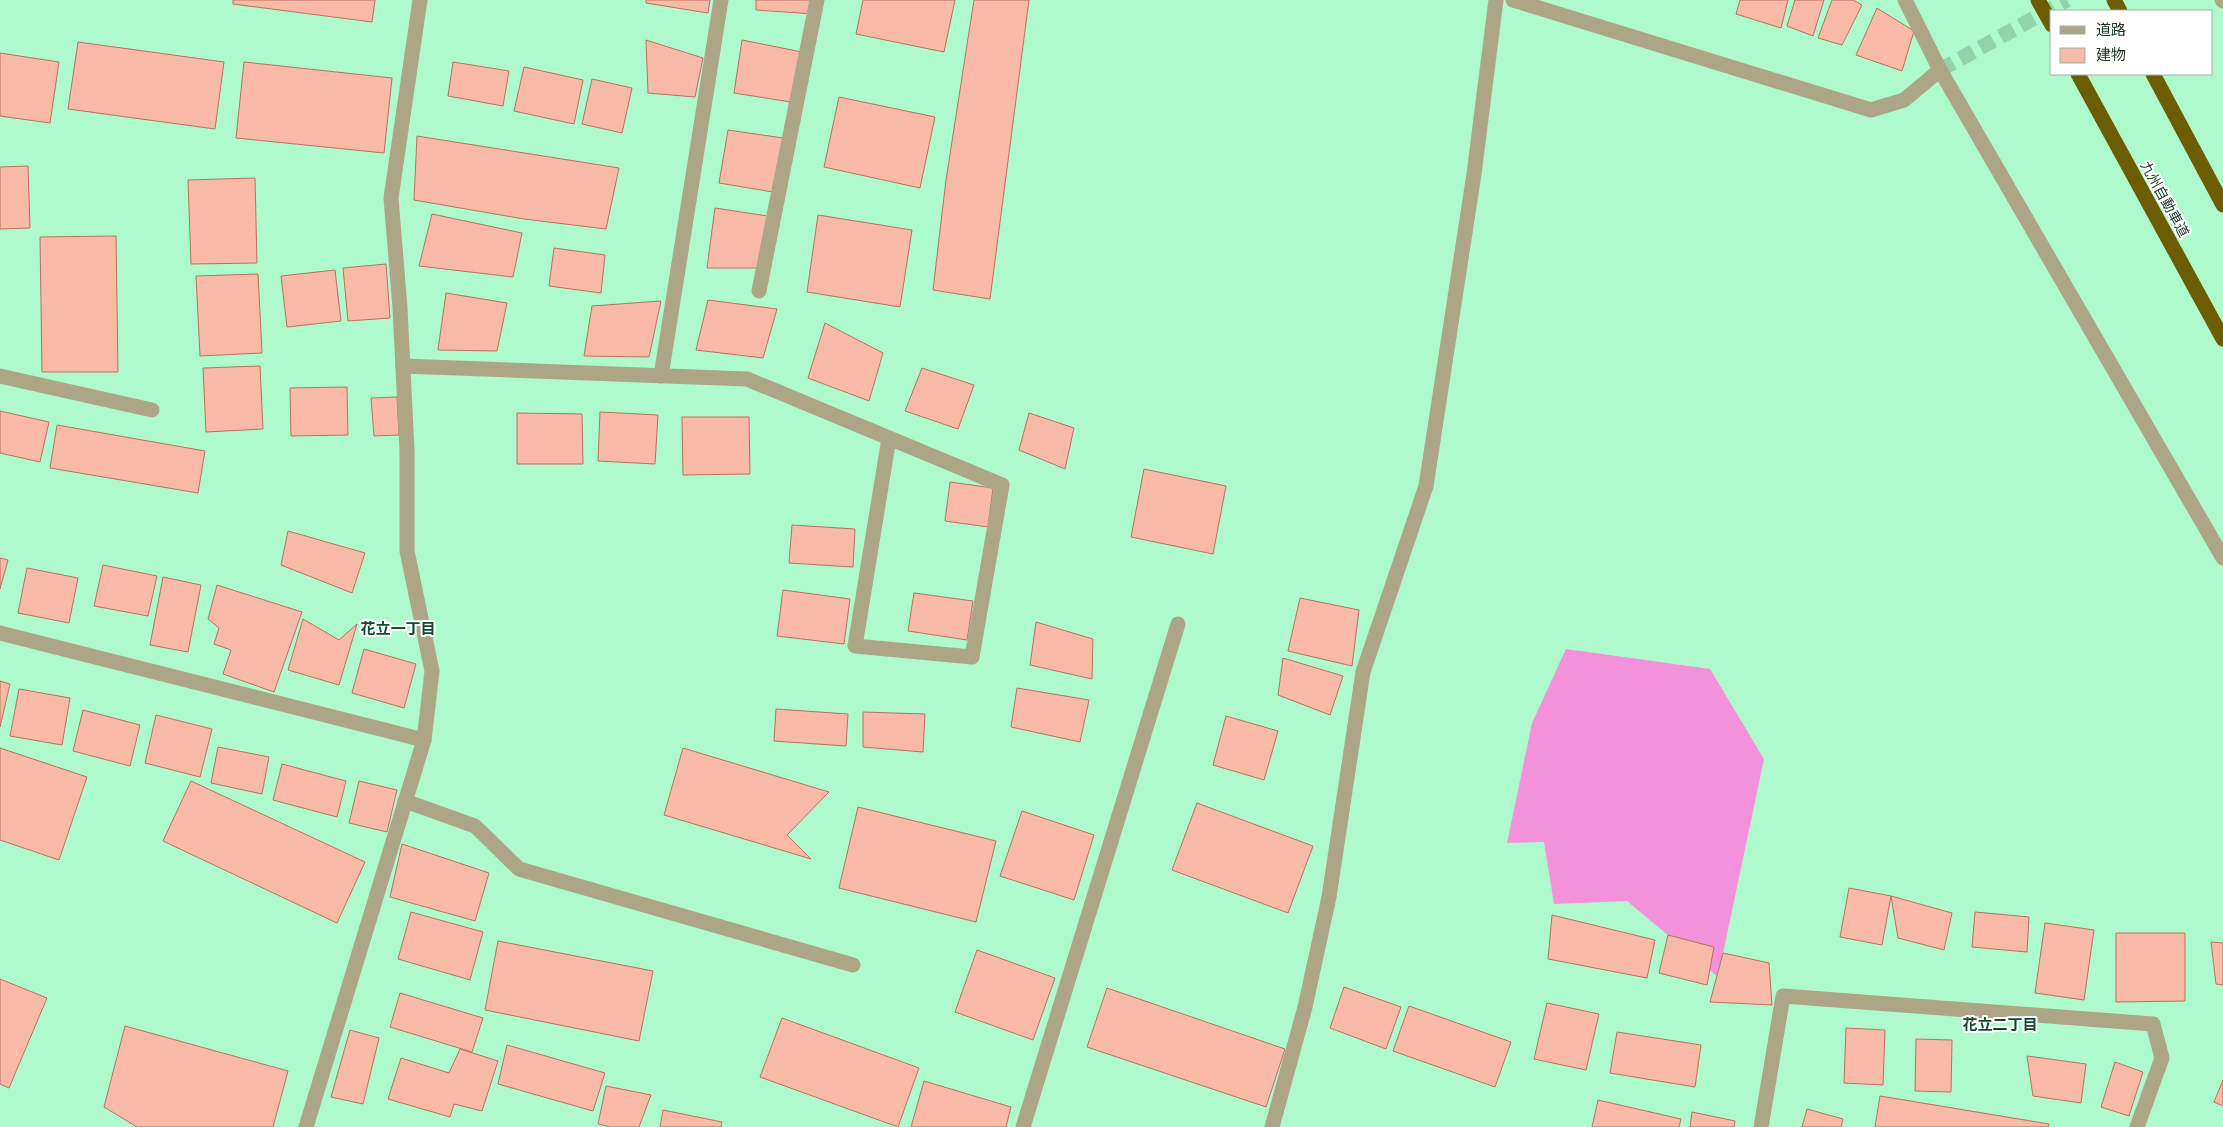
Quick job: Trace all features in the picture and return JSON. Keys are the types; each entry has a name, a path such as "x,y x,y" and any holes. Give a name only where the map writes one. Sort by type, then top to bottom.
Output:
{"highway":[{"path":"2038,0 2050,21"},
{"name":"九州自動車道","path":"2079,75 2223,339"},
{"path":"2154,75 2223,205"}],"street":[{"path":"306,1127 424,740 432,671 406,551 407,450 391,198 420,0"},
{"path":"661,376 721,0"},
{"path":"759,291 817,0"},
{"path":"1272,1127 1305,1007 1329,897 1363,672 1426,486 1474,174 1496,0"},
{"path":"1513,0 1871,110 1904,100 1940,70"},
{"path":"1904,0 1940,70 2223,558"},
{"path":"403,366 747,379 889,438 1002,485 972,658 855,646 889,438"},
{"path":"0,376 152,410"},
{"path":"1023,1127 1178,624"},
{"path":"0,633 424,740"},
{"path":"405,801 475,826 519,870 853,966"},
{"path":"1761,1127 1783,996 2153,1024 2162,1058 2137,1127"}],"shaded area":[{"path":"1566,649 1710,669 1764,759 1718,977 1627,901 1554,904 1544,842 1507,843 1532,723"}],"building":[{"path":"233,0 375,0 372,22 233,4"},
{"path":"646,0 710,0 708,13 646,3"},
{"path":"756,0 817,0 814,14 756,10"},
{"path":"863,0 955,0 944,52 856,34"},
{"path":"974,0 1029,0 990,299 933,290 946,180"},
{"path":"1740,0 1788,0 1781,28 1736,14"},
{"path":"1795,0 1824,0 1813,36 1787,26"},
{"path":"1832,0 1853,0 1862,5 1842,45 1818,38"},
{"path":"1877,8 1914,31 1902,71 1856,55"},
{"path":"646,40 703,58 695,97 648,93"},
{"path":"742,40 807,53 797,103 734,93"},
{"path":"78,42 224,62 215,129 68,109"},
{"path":"0,53 59,62 50,123 0,116"},
{"path":"244,62 392,78 384,153 236,138"},
{"path":"453,62 509,71 503,106 448,96"},
{"path":"524,67 583,80 574,124 514,111"},
{"path":"592,79 632,88 622,133 582,124"},
{"path":"839,97 935,117 920,188 824,167"},
{"path":"728,130 790,139 779,193 719,183"},
{"path":"417,136 619,168 606,229 524,219 414,200"},
{"path":"28,166 30,228 0,229 0,167"},
{"path":"255,178 257,263 191,264 188,180"},
{"path":"715,208 774,217 764,268 707,268"},
{"path":"432,214 522,233 513,277 419,266"},
{"path":"818,215 912,230 900,307 807,292"},
{"path":"116,236 118,372 42,372 40,237"},
{"path":"554,248 605,255 601,293 549,286"},
{"path":"386,264 390,318 348,321 343,268"},
{"path":"335,270 341,321 287,327 281,276"},
{"path":"258,274 262,353 200,356 196,276"},
{"path":"446,293 507,303 497,351 438,350"},
{"path":"708,300 777,309 763,358 696,350"},
{"path":"661,301 649,357 584,356 592,306"},
{"path":"825,323 883,353 869,401 808,378"},
{"path":"260,366 263,429 206,432 203,368"},
{"path":"922,368 974,385 958,429 905,411"},
{"path":"347,387 348,435 291,436 290,388"},
{"path":"397,397 399,435 374,436 371,398"},
{"path":"0,411 49,422 40,462 0,453"},
{"path":"600,412 658,415 655,464 598,461"},
{"path":"517,413 582,414 583,464 517,464"},
{"path":"1029,413 1074,428 1065,469 1019,450"},
{"path":"682,417 749,417 750,474 683,475"},
{"path":"57,425 205,451 198,493 50,468"},
{"path":"1144,469 1226,486 1213,554 1131,537"},
{"path":"950,482 993,488 988,527 945,521"},
{"path":"792,525 855,529 853,567 789,563"},
{"path":"288,531 365,553 352,593 281,565"},
{"path":"0,558 8,560 0,589"},
{"path":"103,565 157,576 148,616 94,606"},
{"path":"27,568 78,578 69,623 18,613"},
{"path":"163,577 201,585 188,652 150,645"},
{"path":"217,585 302,612 274,692 223,674 231,650 214,644 219,628 208,619"},
{"path":"783,590 850,599 844,644 777,636"},
{"path":"914,593 973,601 967,640 908,631"},
{"path":"1300,598 1359,610 1352,666 1288,651"},
{"path":"303,619 339,640 357,624 339,685 288,670"},
{"path":"1036,622 1093,639 1092,679 1030,665"},
{"path":"364,649 416,664 404,708 352,693"},
{"path":"1283,658 1343,676 1330,715 1278,695"},
{"path":"0,681 10,684 0,727"},
{"path":"1017,688 1089,700 1080,742 1011,727"},
{"path":"19,689 70,698 62,745 10,736"},
{"path":"776,709 848,714 846,746 774,741"},
{"path":"83,710 140,725 130,766 73,751"},
{"path":"863,712 925,714 923,752 863,747"},
{"path":"156,715 212,729 200,777 145,763"},
{"path":"1226,716 1278,731 1264,780 1213,765"},
{"path":"218,747 269,757 262,794 211,783"},
{"path":"0,748 87,777 59,860 0,840"},
{"path":"683,748 829,792 787,835 811,859 664,815"},
{"path":"282,764 346,781 337,817 273,800"},
{"path":"191,781 365,862 337,923 163,841"},
{"path":"359,781 397,790 387,832 349,823"},
{"path":"1197,803 1313,846 1288,913 1172,870"},
{"path":"858,807 996,841 976,922 839,888"},
{"path":"1022,811 1094,835 1074,900 1000,876"},
{"path":"402,844 489,873 475,921 390,897"},
{"path":"1849,888 1891,896 1882,945 1840,937"},
{"path":"1891,896 1952,913 1944,950 1898,938"},
{"path":"411,912 483,932 470,980 398,959"},
{"path":"1975,912 2029,917 2027,952 1972,947"},
{"path":"1552,915 1655,940 1647,978 1548,959"},
{"path":"2045,923 2094,930 2084,1000 2035,993"},
{"path":"2116,933 2185,933 2185,1001 2116,1002"},
{"path":"1668,935 1714,947 1707,985 1659,973"},
{"path":"498,941 653,971 639,1041 485,1010"},
{"path":"2211,942 2223,943 2223,985 2216,984"},
{"path":"977,950 1055,978 1033,1040 955,1012"},
{"path":"1723,953 1769,963 1772,1005 1710,1002"},
{"path":"0,979 47,998 9,1088 0,1084"},
{"path":"1344,987 1401,1007 1386,1049 1330,1028"},
{"path":"1107,988 1285,1049 1266,1107 1087,1047"},
{"path":"400,993 483,1018 472,1052 390,1027"},
{"path":"1547,1003 1599,1014 1586,1070 1534,1059"},
{"path":"1409,1006 1511,1042 1495,1087 1393,1051"},
{"path":"782,1018 919,1068 898,1127 760,1077"},
{"path":"125,1026 288,1071 273,1127 137,1127 104,1107"},
{"path":"1846,1028 1885,1030 1883,1085 1844,1083"},
{"path":"350,1030 379,1038 363,1104 331,1097"},
{"path":"1617,1032 1701,1045 1695,1087 1610,1073"},
{"path":"1916,1039 1952,1040 1951,1092 1915,1091"},
{"path":"507,1045 605,1073 593,1111 498,1084"},
{"path":"460,1049 498,1061 482,1111 454,1104 450,1117 388,1099 401,1058 449,1073"},
{"path":"2027,1056 2086,1064 2081,1103 2033,1096"},
{"path":"2115,1062 2143,1072 2129,1116 2101,1107"},
{"path":"2223,1080 2223,1106 2214,1102"},
{"path":"924,1081 1011,1107 1006,1127 911,1127"},
{"path":"606,1086 651,1095 639,1127 611,1127 598,1124"},
{"path":"1880,1096 2049,1124 2048,1127 1875,1127"},
{"path":"1598,1100 1681,1119 1679,1127 1592,1127"},
{"path":"1807,1109 1843,1119 1841,1127 1802,1127"},
{"path":"663,1110 722,1122 721,1127 660,1127"},
{"path":"1692,1112 1735,1121 1734,1127 1690,1127"}],"tunnel":[{"path":"1940,70 2067,0"}],"district":[{"name":"花立一丁目","path":"398,629"},
{"name":"花立二丁目","path":"2000,1025"}]}
